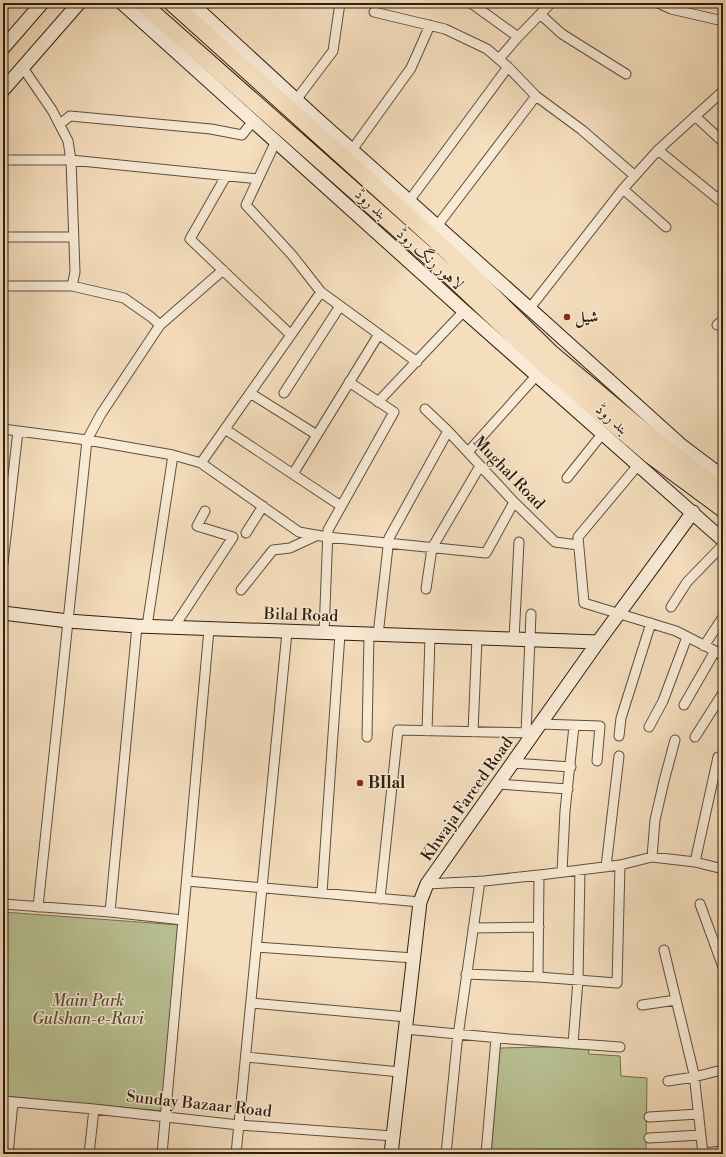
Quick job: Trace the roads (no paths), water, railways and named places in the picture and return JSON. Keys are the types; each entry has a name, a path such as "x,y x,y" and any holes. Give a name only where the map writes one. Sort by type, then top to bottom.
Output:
{"highway":[{"name":"لاہور رنگ روڈ","path":"142,3 436,263 543,364 648,454 723,509"},
{"name":"لاہور رنگ روڈ","path":"172,3 447,251 552,354 648,454 721,485"}],"main road":[{"path":"3,48 42,3"},
{"path":"3,90 79,3"},
{"name":"بند روڈ","path":"122,3 464,311 603,433 648,454 693,512 723,540"},
{"name":"بند روڈ","path":"192,3 296,100 530,308 682,446 721,485"},
{"name":"Khwaja Fareed Road","path":"391,1154 420,902 427,884 513,763 533,730 693,512"},
{"name":"Bilal Road","path":"3,613 68,621 142,626 598,642"}],"street":[{"path":"296,100 333,51 340,3"},
{"path":"471,3 518,37"},
{"path":"499,59 551,3"},
{"path":"658,3 671,9 723,21"},
{"path":"374,12 445,29 487,49 508,67 536,96 587,134 635,176"},
{"path":"540,14 562,34 626,74"},
{"path":"352,150 411,68 430,25"},
{"path":"409,201 508,67"},
{"path":"23,68 52,110 68,141 71,160 75,272 72,286"},
{"path":"530,308 623,189 658,150 723,91"},
{"path":"437,226 536,96"},
{"path":"60,124 70,116 210,129 242,135 254,121"},
{"path":"694,116 723,142"},
{"path":"276,141 246,205 292,255 321,292 417,362"},
{"path":"658,150 723,202"},
{"path":"3,160 71,160 258,179"},
{"path":"226,176 190,239 291,335"},
{"path":"623,189 666,227"},
{"path":"3,237 74,237"},
{"path":"38,907 87,440 101,414 160,326 223,270"},
{"path":"3,286 72,286 124,298 160,326"},
{"path":"201,463 321,292"},
{"path":"284,393 340,306"},
{"path":"378,402 464,311"},
{"path":"293,474 379,334"},
{"path":"468,452 537,375"},
{"path":"241,590 273,550 290,548 323,536 328,530 394,412 349,382"},
{"path":"250,393 317,435"},
{"name":"Mughal Road","path":"425,409 448,431 514,502 555,542 578,545"},
{"path":"3,429 87,440 173,455 201,463 299,532 323,536 388,544 486,553 514,502"},
{"path":"225,429 341,506"},
{"path":"3,563 18,431"},
{"path":"367,737 374,635 389,538 448,431"},
{"path":"567,478 603,433"},
{"path":"648,454 578,538 584,602 676,631 719,653 684,705"},
{"path":"110,912 142,626 173,455"},
{"path":"426,589 432,548 480,466"},
{"path":"246,533 263,506"},
{"path":"174,627 233,537 197,526 205,512"},
{"path":"323,536 324,633"},
{"path":"514,640 519,542"},
{"path":"671,607 687,582 723,545"},
{"path":"531,614 530,640 533,730"},
{"path":"704,646 723,617"},
{"path":"619,736 620,718 651,623"},
{"path":"162,1154 209,629"},
{"path":"236,1154 286,632"},
{"path":"322,893 340,634"},
{"path":"427,731 430,637"},
{"path":"649,727 663,701 687,637"},
{"path":"473,732 477,638"},
{"path":"695,737 723,693"},
{"path":"380,899 398,730 473,732 533,730 574,726 600,726 597,761"},
{"path":"562,872 565,811 574,726"},
{"path":"652,857 655,820 675,740"},
{"path":"606,867 619,756"},
{"path":"695,862 718,757"},
{"path":"513,763 570,767"},
{"path":"498,784 568,789"},
{"path":"427,884 480,881 606,867 652,857 695,862 723,868"},
{"path":"466,974 538,977 617,983 620,865"},
{"path":"573,1044 578,980 580,870"},
{"path":"538,977 539,875"},
{"path":"187,881 420,902"},
{"path":"446,1154 458,1034 480,881"},
{"path":"3,904 110,912 183,920"},
{"path":"700,904 723,967"},
{"path":"473,928 539,927"},
{"path":"256,947 414,958"},
{"path":"664,950 694,1077 703,1154 723,1151"},
{"path":"642,1005 676,1000"},
{"path":"251,1002 406,1023 458,1034 620,1048"},
{"path":"486,1154 496,1038"},
{"path":"246,1057 400,1072"},
{"path":"668,1081 694,1077 722,1070"},
{"name":"Sunday Bazaar Road","path":"3,1101 94,1108 239,1125 393,1136"},
{"path":"8,1154 13,1102"},
{"path":"89,1154 94,1108"},
{"path":"649,1118 698,1114"},
{"path":"649,1138 701,1135"}],"place":[{"name":"شیل","path":"567,317"},
{"name":"BIlal","path":"360,783"}],"park label":[{"name":"Main Park Gulshan-e-Ravi","path":"88,1010"}]}
